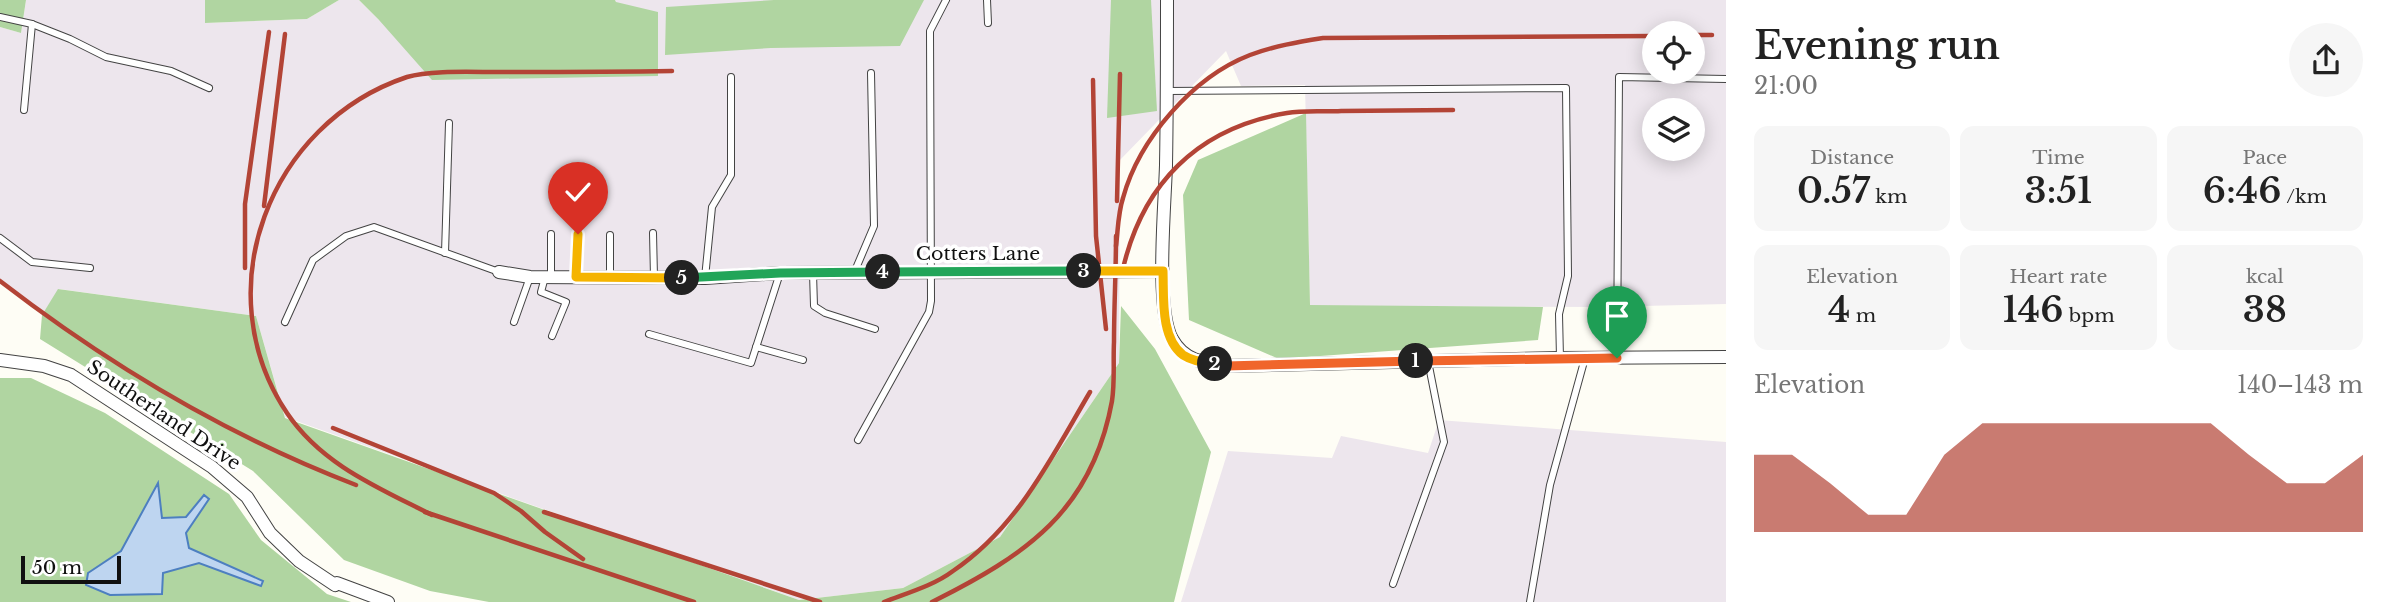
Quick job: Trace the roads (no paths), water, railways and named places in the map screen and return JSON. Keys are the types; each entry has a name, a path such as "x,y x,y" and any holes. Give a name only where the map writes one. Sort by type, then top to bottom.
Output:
{"street":[{"path":"1167,0 1163,271 1165,319 1171,338 1183,355 1226,366 1726,357"},
{"name":"Cotters Lane","path":"499,272 530,277 705,278 780,273 1163,271"},
{"name":"Southerland Drive","path":"0,360 44,366 71,375 212,467 247,497 270,533 299,561 335,585 337,583 369,599 388,602"}],"lane":[{"path":"859,440 929,312 930,31 946,0"},
{"path":"987,0 988,23"},
{"path":"0,18 32,24 106,57 171,71 209,88"},
{"path":"24,110 32,24"},
{"path":"854,272 874,226 871,73"},
{"path":"1617,358 1619,76 1726,79"},
{"path":"705,278 712,207 731,175 731,78"},
{"path":"1167,91 1566,88 1568,276 1559,314 1560,358"},
{"path":"444,253 449,123"},
{"path":"285,322 313,260 346,236 374,227 499,272"},
{"path":"653,233 654,278"},
{"path":"551,234 548,277 541,292 566,302 552,336"},
{"path":"576,277 578,234"},
{"path":"610,235 610,277"},
{"path":"0,238 32,262 90,268"},
{"path":"649,334 751,363 780,273"},
{"path":"813,273 814,306 825,313 875,329"},
{"path":"514,322 530,277"},
{"path":"756,347 803,360"},
{"path":"1530,602 1549,485 1585,358"},
{"path":"1393,584 1444,442 1428,361"}],"water":[{"path":"158,483 162,518 186,517 204,495 209,499 186,533 189,548 263,581 261,586 199,563 163,573 162,594 110,595 86,585 88,573 121,551"}],"railway":[{"path":"245,268 245,204 269,32"},
{"path":"264,206 285,34"},
{"path":"1705,35 1712,35"},
{"path":"1116,246 1123,198 1131,176 1155,133 1189,94 1208,78 1250,55 1323,38 1642,36"},
{"path":"432,515 372,485 317,447 287,413 263,365 252,316 253,265 265,216 287,171 318,132 359,100 407,77 451,72 672,71"},
{"path":"1117,201 1120,74"},
{"path":"1093,80 1096,236 1106,329"},
{"path":"1122,273 1143,213 1159,188 1178,166 1200,147 1226,132 1255,121 1293,112 1453,110"},
{"path":"932,602 997,566 1025,547 1050,525 1071,501 1089,472 1102,439 1113,394 1116,236"},
{"path":"0,281 127,370 171,396 262,444 356,485"},
{"path":"884,602 937,581 976,553 996,534 1047,466 1090,392"},
{"path":"333,428 494,493 583,559"},
{"path":"425,512 694,602"},
{"path":"544,512 820,602"}]}
